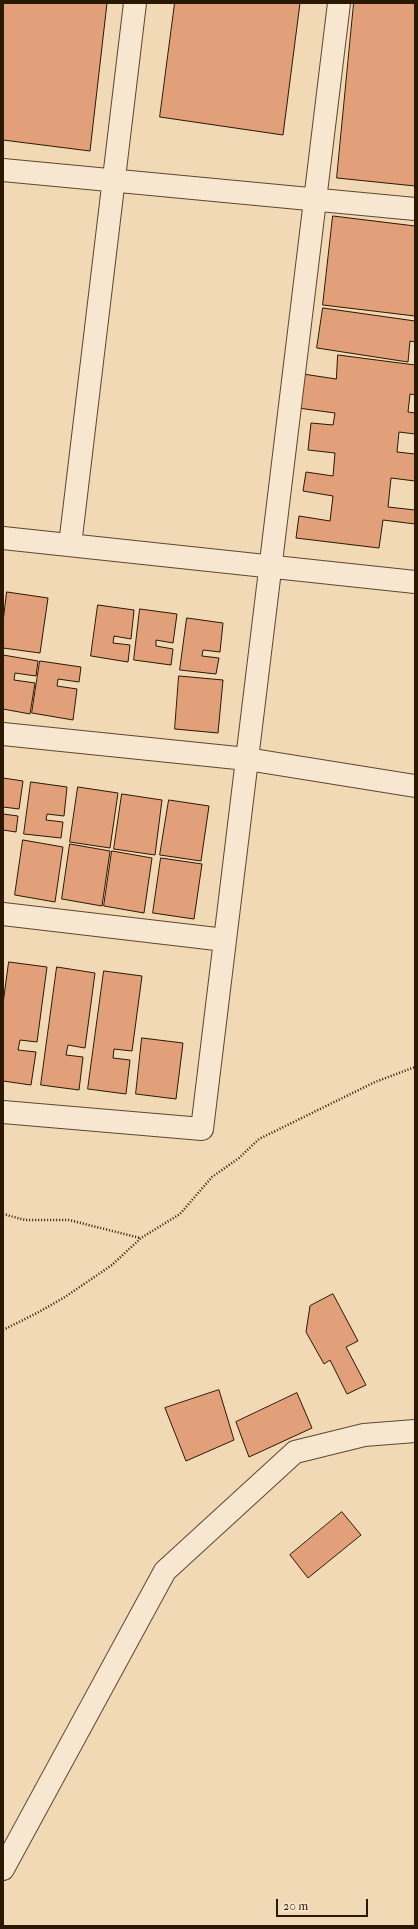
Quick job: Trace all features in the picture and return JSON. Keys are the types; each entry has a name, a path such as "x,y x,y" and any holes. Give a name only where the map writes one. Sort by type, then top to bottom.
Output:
{"street":[{"path":"70,545 135,3"},
{"path":"3,1112 202,1129 338,3"},
{"path":"3,170 415,209"},
{"path":"3,538 415,582"},
{"path":"3,734 247,759 415,786"},
{"path":"3,914 225,940"},
{"path":"3,1869 165,1571 295,1452 364,1435 415,1431"}],"path":[{"path":"3,1330 65,1297 89,1279 112,1265 141,1238 180,1214 212,1177 239,1158 259,1139 375,1082 415,1067"},
{"path":"3,1214 25,1220 69,1220 99,1226 141,1238"}],"building":[{"path":"3,3 107,3 90,151 3,140"},
{"path":"175,3 300,3 283,135 160,117"},
{"path":"354,3 415,3 415,186 337,178"},
{"path":"333,216 415,226 415,316 323,305"},
{"path":"323,308 415,321 415,342 410,341 408,362 317,348"},
{"path":"338,355 415,365 415,395 410,394 408,412 415,413 415,434 399,432 397,452 415,454 415,481 391,478 388,507 415,510 415,524 383,520 379,548 296,538 299,516 330,521 333,496 303,491 306,472 333,476 335,453 308,450 311,423 333,425 335,413 298,408 303,374 336,379"},
{"path":"7,592 48,598 40,653 3,648 3,622"},
{"path":"98,605 134,610 131,639 114,636 113,643 130,645 128,662 91,656"},
{"path":"140,609 177,614 173,643 156,640 156,646 173,649 171,665 134,660"},
{"path":"187,618 223,623 220,652 203,650 202,656 219,658 216,674 180,670"},
{"path":"3,655 38,661 36,676 15,673 14,680 35,683 30,714 3,709"},
{"path":"40,661 81,667 79,682 58,679 57,686 77,689 73,720 32,713"},
{"path":"179,676 223,680 218,733 175,729"},
{"path":"3,778 23,781 19,809 3,807"},
{"path":"31,782 67,787 64,816 47,814 46,820 63,822 61,838 24,834"},
{"path":"78,787 118,793 110,848 70,842"},
{"path":"122,794 162,800 155,855 114,849"},
{"path":"169,800 209,806 201,861 160,855"},
{"path":"3,814 18,816 16,832 3,830"},
{"path":"23,840 63,847 55,902 15,895"},
{"path":"70,844 110,851 102,906 62,899"},
{"path":"112,851 152,858 144,913 104,906"},
{"path":"161,858 202,864 194,919 153,913"},
{"path":"9,962 47,967 37,1042 20,1040 18,1050 36,1052 31,1085 3,1081 3,1004"},
{"path":"57,967 95,973 85,1048 68,1045 66,1055 83,1057 79,1090 41,1085"},
{"path":"104,971 142,976 132,1051 114,1049 113,1058 130,1060 126,1094 88,1089"},
{"path":"142,1038 183,1043 176,1099 136,1094"},
{"path":"333,1294 358,1341 346,1347 366,1385 347,1394 330,1360 324,1364 306,1332 310,1306"},
{"path":"219,1390 234,1440 186,1461 165,1408"},
{"path":"297,1393 312,1428 249,1457 236,1422"},
{"path":"342,1512 361,1535 308,1578 290,1555"}]}
